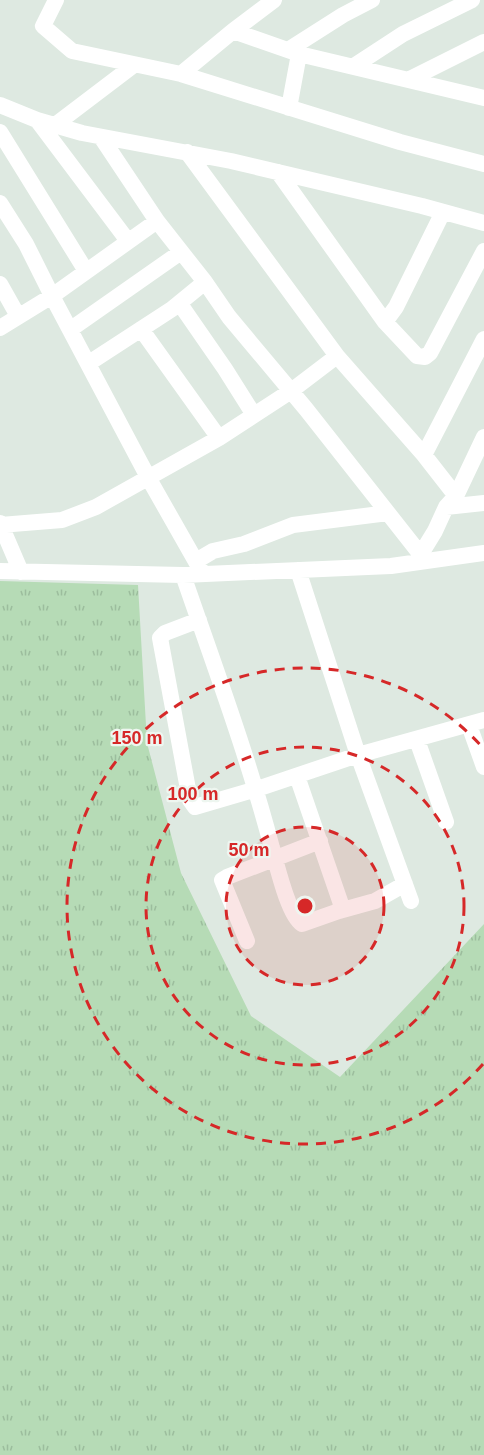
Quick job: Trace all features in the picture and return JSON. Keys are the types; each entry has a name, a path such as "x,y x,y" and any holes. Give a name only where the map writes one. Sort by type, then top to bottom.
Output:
{"street":[{"path":"56,0 43,26 72,51 181,74 400,142 484,164"},
{"path":"181,74 232,31 274,0"},
{"path":"289,108 294,52 343,15 372,0"},
{"path":"354,66 403,34 472,0"},
{"path":"232,31 294,52 484,98"},
{"path":"410,79 484,42"},
{"path":"55,125 134,65"},
{"path":"0,105 37,120 101,137 187,152 278,172 484,223"},
{"path":"37,120 128,241"},
{"path":"0,132 86,271"},
{"path":"101,137 157,221 229,317 388,513 418,559"},
{"path":"187,152 337,356 424,455 451,501"},
{"path":"278,172 385,322 414,355 428,356 484,251"},
{"path":"0,203 26,244 149,479 199,568"},
{"path":"385,322 396,307 443,212"},
{"path":"0,328 52,296 157,221"},
{"path":"71,329 181,252"},
{"path":"89,363 180,304 205,282"},
{"path":"0,284 18,316"},
{"path":"180,304 254,415"},
{"path":"141,329 219,438"},
{"path":"424,455 484,339"},
{"path":"21,572 0,524 62,520 88,512 219,438 291,391 337,356"},
{"path":"418,559 484,437"},
{"path":"451,501 484,504"},
{"path":"199,568 213,551 243,544 293,525 388,513"},
{"path":"0,572 183,575 199,568 298,570 391,566 418,559 484,553"},
{"path":"298,570 358,755 411,901"},
{"path":"183,575 256,789 292,912 298,922 302,924 310,922 375,901 405,884"},
{"path":"199,620 165,633 160,638 190,800 193,805 198,807 358,755 477,723 484,767"},
{"path":"417,740 446,822"},
{"path":"297,776 341,904 339,911"},
{"path":"247,941 222,880 320,841"}],"green space":[{"path":"0,581 138,585 147,743 181,873 251,1016 340,1077 484,924 484,1455 0,1455"}]}
